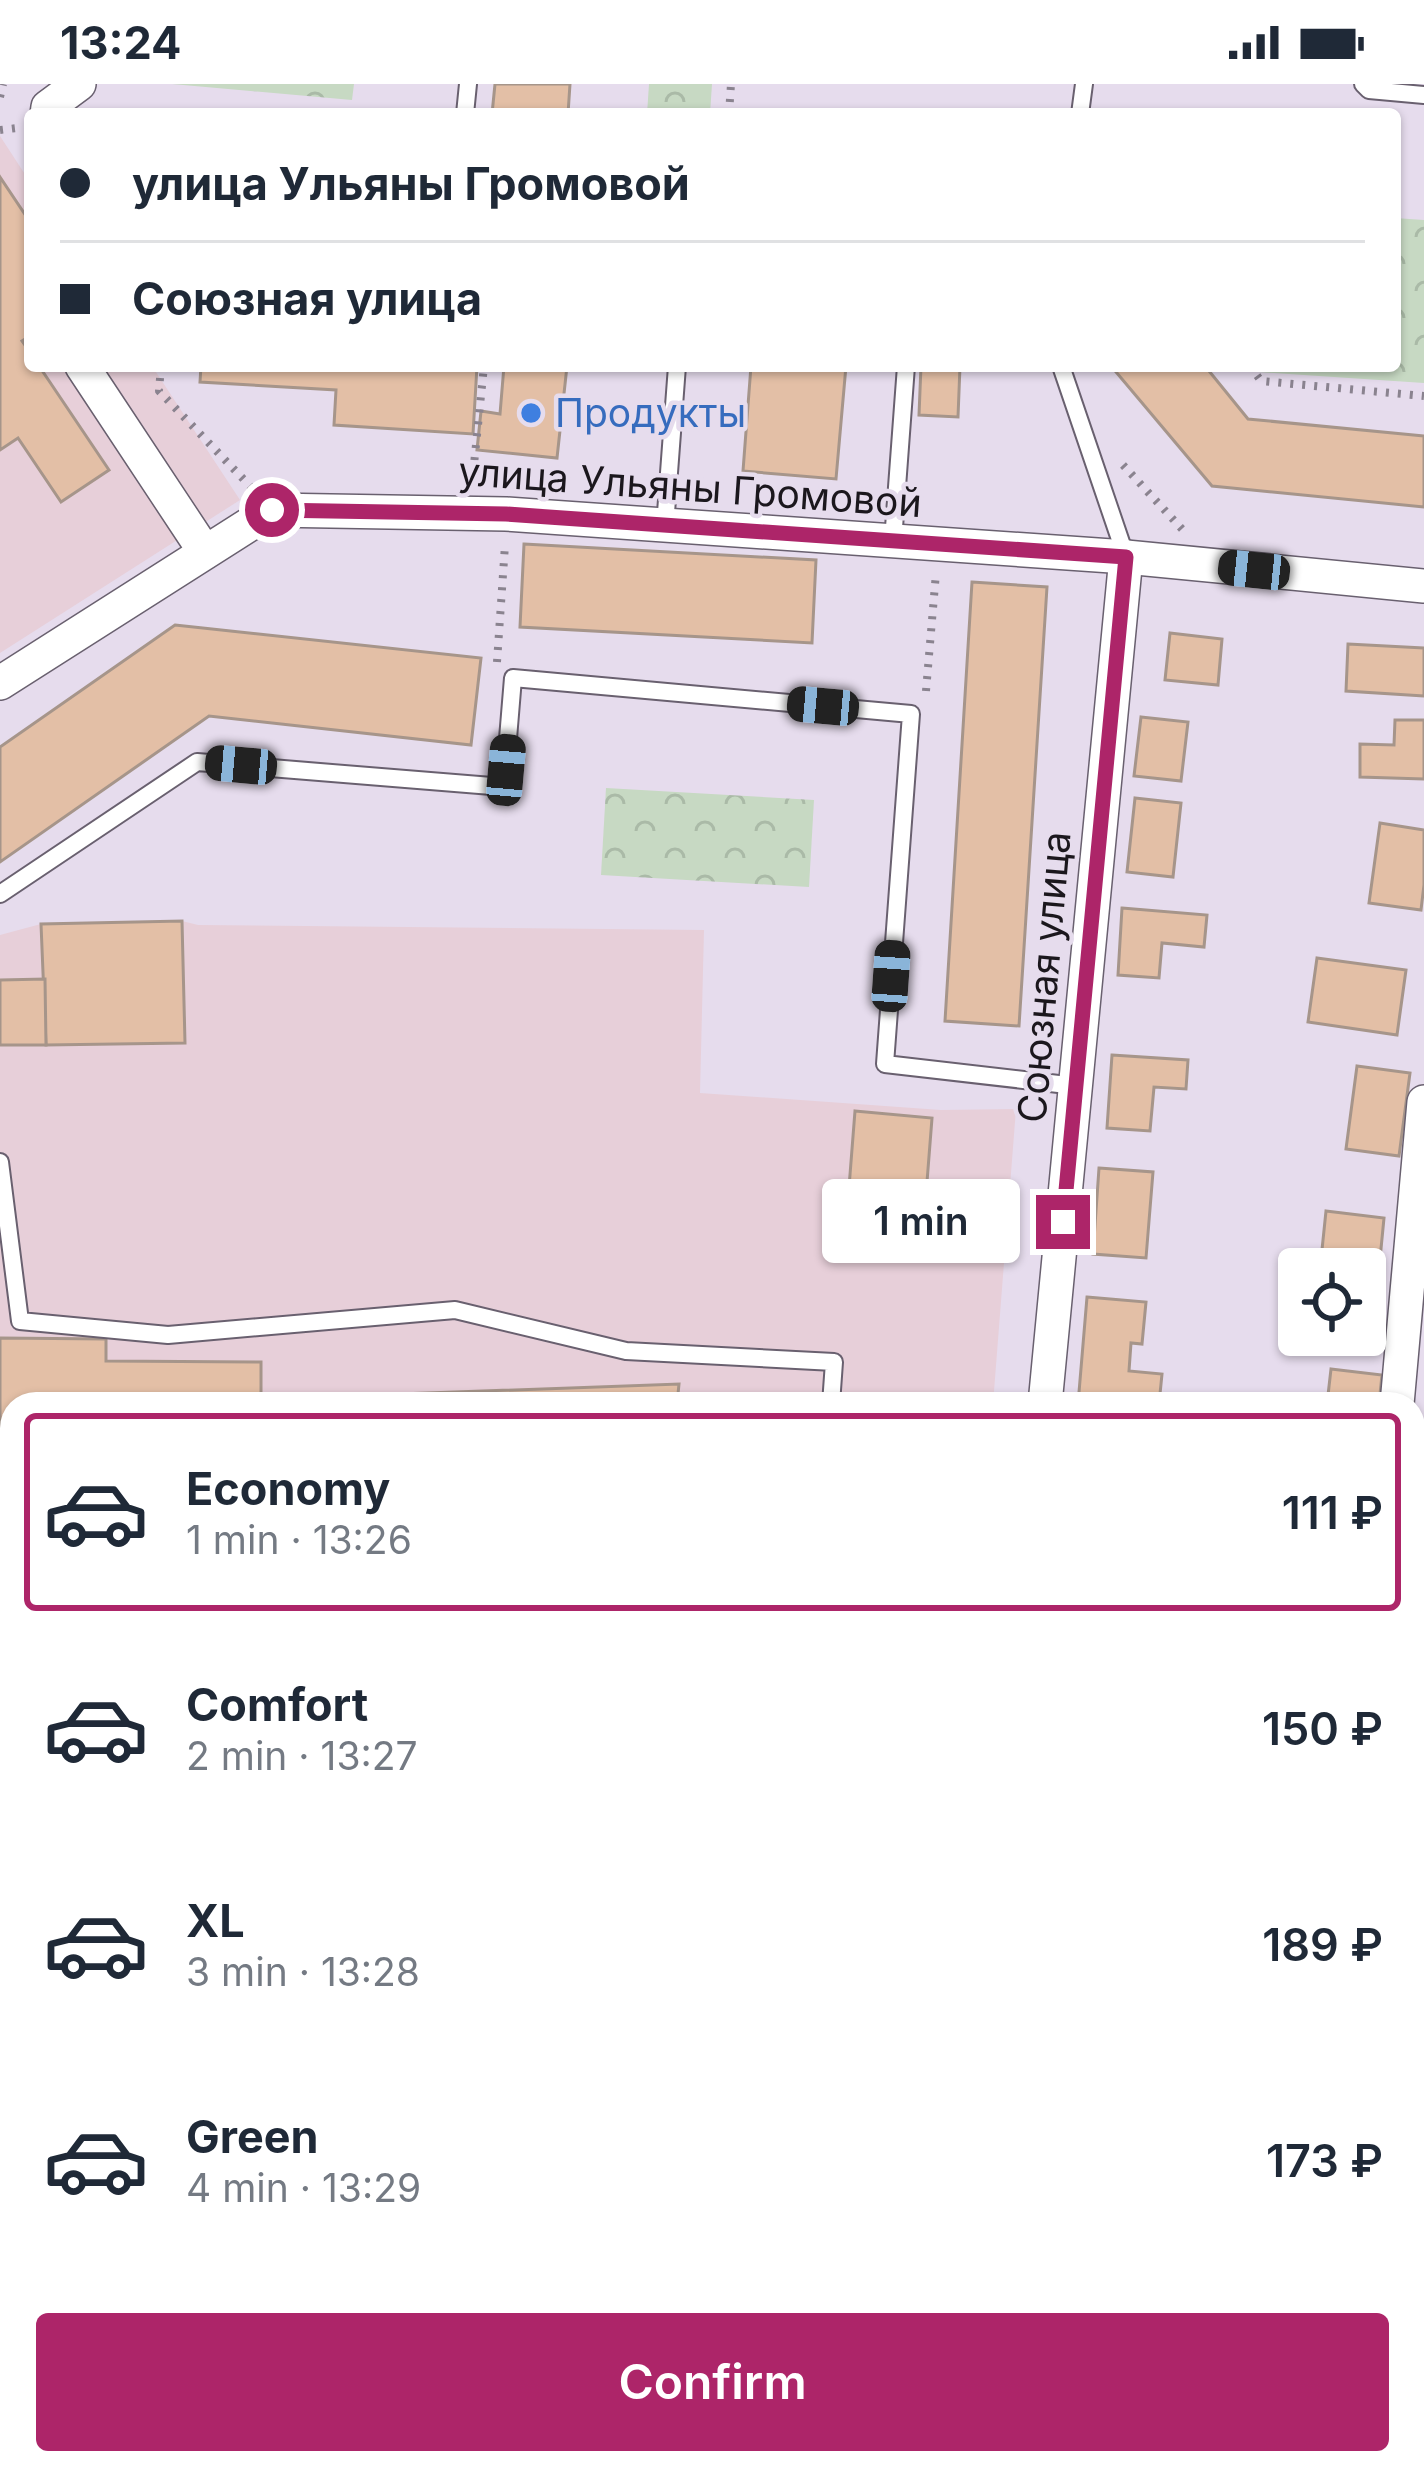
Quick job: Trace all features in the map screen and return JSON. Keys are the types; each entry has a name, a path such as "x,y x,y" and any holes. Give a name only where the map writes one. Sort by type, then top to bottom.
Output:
{"street":[{"path":"48,108 79,84"},
{"path":"86,372 206,552"},
{"path":"0,683 272,510"},
{"name":"улица Ульяны Громовой","path":"272,510 506,514 1126,557 1424,586"},
{"name":"Союзная улица","path":"1046,1392 1126,557"},
{"path":"1398,1392 1424,1102"}],"lane":[{"path":"1363,84 1369,90 1424,95"},
{"path":"665,526 677,372"},
{"path":"893,542 906,372"},
{"path":"1063,372 1126,557"},
{"path":"0,894 196,762 504,787 513,679 911,714 885,1064 1076,1087"},
{"path":"0,1162 20,1321 167,1335 455,1310 626,1351 834,1362 832,1392"}],"path":[{"path":"0,97 3,84"},
{"path":"161,372 159,391 272,510"},
{"path":"469,513 483,372"},
{"path":"1254,372 1261,381 1424,396"},
{"path":"1119,460 1190,539"},
{"path":"506,514 496,665 513,679"},
{"path":"934,691 926,691 936,563"}],"shaded area":[{"path":"0,136 24,173 24,372 156,372 240,500 0,653"},
{"path":"182,921 198,925 704,930 700,1093 941,1110 1016,1109 994,1392 0,1392 0,935 41,924"}],"green space":[{"path":"172,84 354,84 352,100"},
{"path":"649,84 712,84 710,108 647,108"},
{"path":"1401,218 1424,220 1424,383 1258,372 1401,372"},
{"path":"606,788 814,800 809,887 601,875"}],"building":[{"path":"495,84 570,84 568,108 493,108"},
{"path":"0,177 24,213 24,372 43,372 109,470 61,502 18,438 0,450"},
{"path":"201,372 477,372 473,434 334,425 336,390 200,382"},
{"name":"Продукты","path":"504,372 566,372 557,458 477,450 481,411 500,414"},
{"path":"751,372 845,372 836,479 743,471"},
{"path":"921,372 960,372 958,417 919,415"},
{"path":"1116,372 1210,372 1248,419 1424,436 1424,507 1212,486"},
{"path":"524,544 816,560 812,643 520,627"},
{"path":"972,582 1047,587 1019,1026 945,1021"},
{"path":"175,625 481,658 471,745 209,716 0,862 0,747"},
{"path":"1170,633 1222,639 1218,685 1165,680"},
{"path":"1348,644 1424,648 1424,696 1346,691"},
{"path":"1141,717 1188,722 1181,781 1134,776"},
{"path":"1395,720 1424,720 1424,779 1360,777 1360,744 1394,745"},
{"path":"1135,798 1181,803 1173,877 1127,872"},
{"path":"1380,823 1424,830 1421,910 1369,903"},
{"path":"1122,908 1207,915 1204,947 1162,943 1159,978 1118,975"},
{"path":"182,921 185,1043 46,1045 41,924"},
{"path":"1317,958 1406,970 1397,1035 1308,1022"},
{"path":"45,979 46,1045 0,1045 0,980"},
{"path":"1112,1055 1188,1060 1186,1089 1154,1087 1150,1131 1107,1128"},
{"path":"1357,1066 1410,1073 1399,1156 1346,1149"},
{"path":"855,1111 932,1118 924,1220 847,1213"},
{"path":"1099,1168 1153,1172 1146,1258 1093,1254"},
{"path":"1326,1211 1384,1218 1381,1248 1322,1248"},
{"path":"1087,1297 1146,1302 1142,1344 1131,1343 1129,1371 1162,1374 1160,1392 1079,1392"},
{"path":"0,1338 106,1339 106,1361 261,1362 261,1392 0,1392"},
{"path":"1331,1369 1382,1375 1380,1392 1328,1392"},
{"path":"679,1384 678,1392 456,1392"}],"place":[{"name":"Продукты","path":"531,413"}],"route":[{"path":"272,510 506,514 1126,557 1063,1222"}]}
